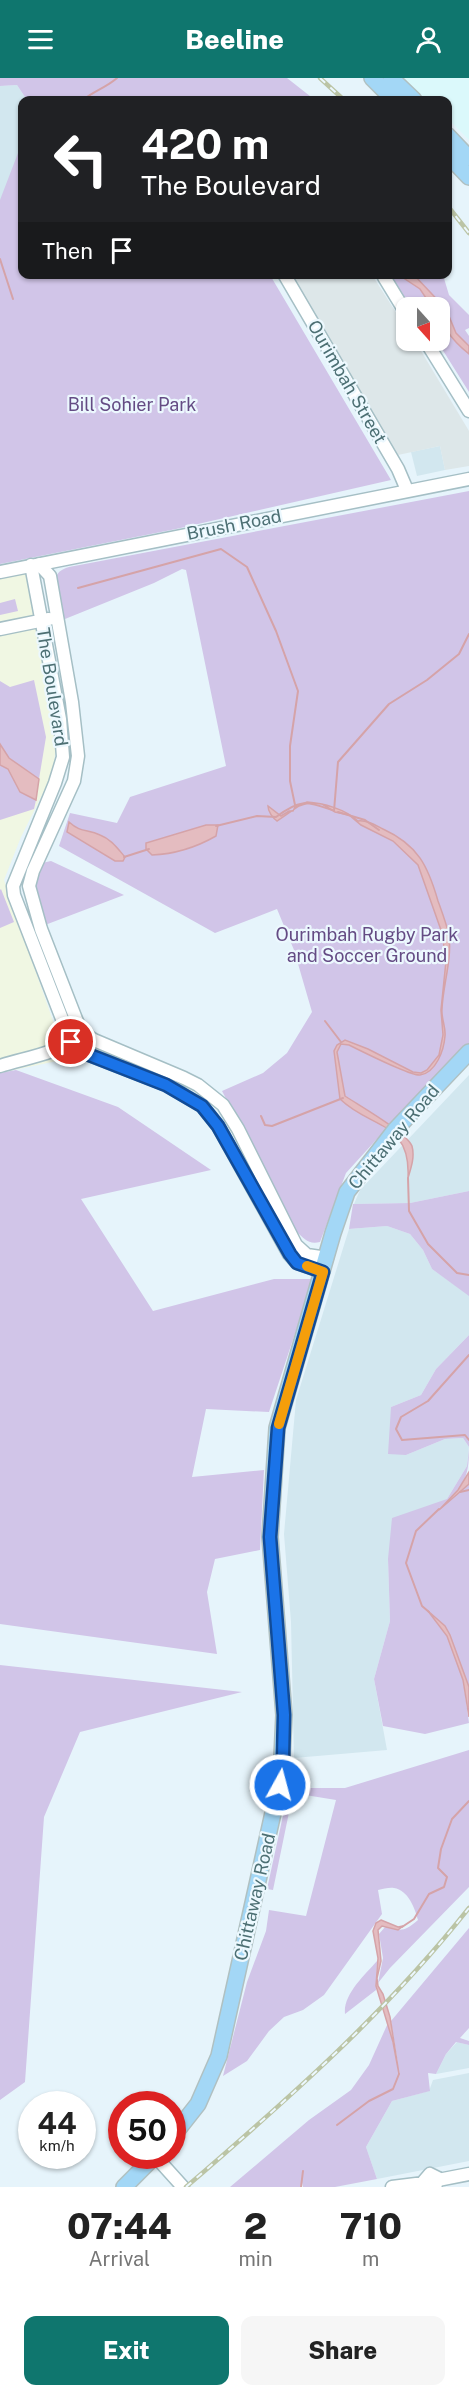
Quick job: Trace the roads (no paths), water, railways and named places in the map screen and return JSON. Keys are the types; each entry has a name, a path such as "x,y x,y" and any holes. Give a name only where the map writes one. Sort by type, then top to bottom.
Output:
{"main road":[{"path":"372,78 390,96"},
{"path":"391,78 410,96"},
{"path":"452,140 469,158"},
{"path":"452,159 469,177"},
{"name":"Chittaway Road","path":"186,2119 198,2104 219,2056 279,1791 284,1715 270,1537 278,1428 347,1192 365,1166 469,1052"},
{"path":"124,2187 142,2169"}],"street":[{"name":"Ourimbah Street","path":"287,279 398,469 407,490"},
{"path":"385,279 396,297"},
{"path":"432,351 469,411"},
{"name":"Brush Road","path":"0,572 469,479"},
{"path":"35,565 50,576 65,561 93,553"},
{"name":"The Boulevard","path":"35,565 42,621 63,732 63,757 56,783 13,886 14,895 71,1042"},
{"name":"The Boulevard","path":"50,576 77,736 77,767 74,781 33,871 29,886 41,929 82,1032"},
{"path":"0,629 57,617"},
{"path":"0,1066 55,1050 71,1042 82,1032 94,1040 198,1085 223,1105 238,1129 296,1245 307,1255 325,1265"},
{"path":"71,1042 87,1054 166,1085 202,1106 218,1126 290,1254 297,1263 325,1265"},
{"path":"167,2169 183,2187"},
{"path":"392,2187 431,2184 469,2174"}],"waterway":[{"path":"89,96 117,78"},
{"path":"0,259 13,299"},
{"path":"78,588 221,549 247,567 276,631 298,691 290,746 290,781 295,805"},
{"path":"334,811 338,762 389,704 427,680 459,654 469,634"},
{"path":"216,826 257,816 276,817 291,807 303,803 332,810"},
{"path":"338,812 365,820 379,830"},
{"path":"124,857 149,849"},
{"path":"325,1021 341,1042"},
{"path":"261,1116 265,1125 272,1126 343,1098"},
{"path":"408,1178 409,1211 428,1244 457,1273 469,1275"},
{"path":"469,1355 428,1401 401,1417 396,1429 402,1440 465,1435 469,1440"},
{"path":"460,1492 469,1490"},
{"path":"429,1612 422,1606 406,1563 416,1531 439,1509"},
{"path":"402,1927 414,1919 429,1894 444,1887 447,1877 438,1868 441,1849 452,1819 469,1801"},
{"path":"337,2125 369,2101 393,2089 399,2074"},
{"path":"301,2187 303,2171"}],"railway":[{"path":"320,78 340,96"},
{"path":"452,211 469,233"},
{"path":"186,2187 298,2088 370,2019 404,1984 469,1908"}],"park label":[{"name":"Bill Sohier Park","path":"132,405"},
{"name":"Ourimbah Rugby Park and Soccer Ground","path":"367,945"}]}
